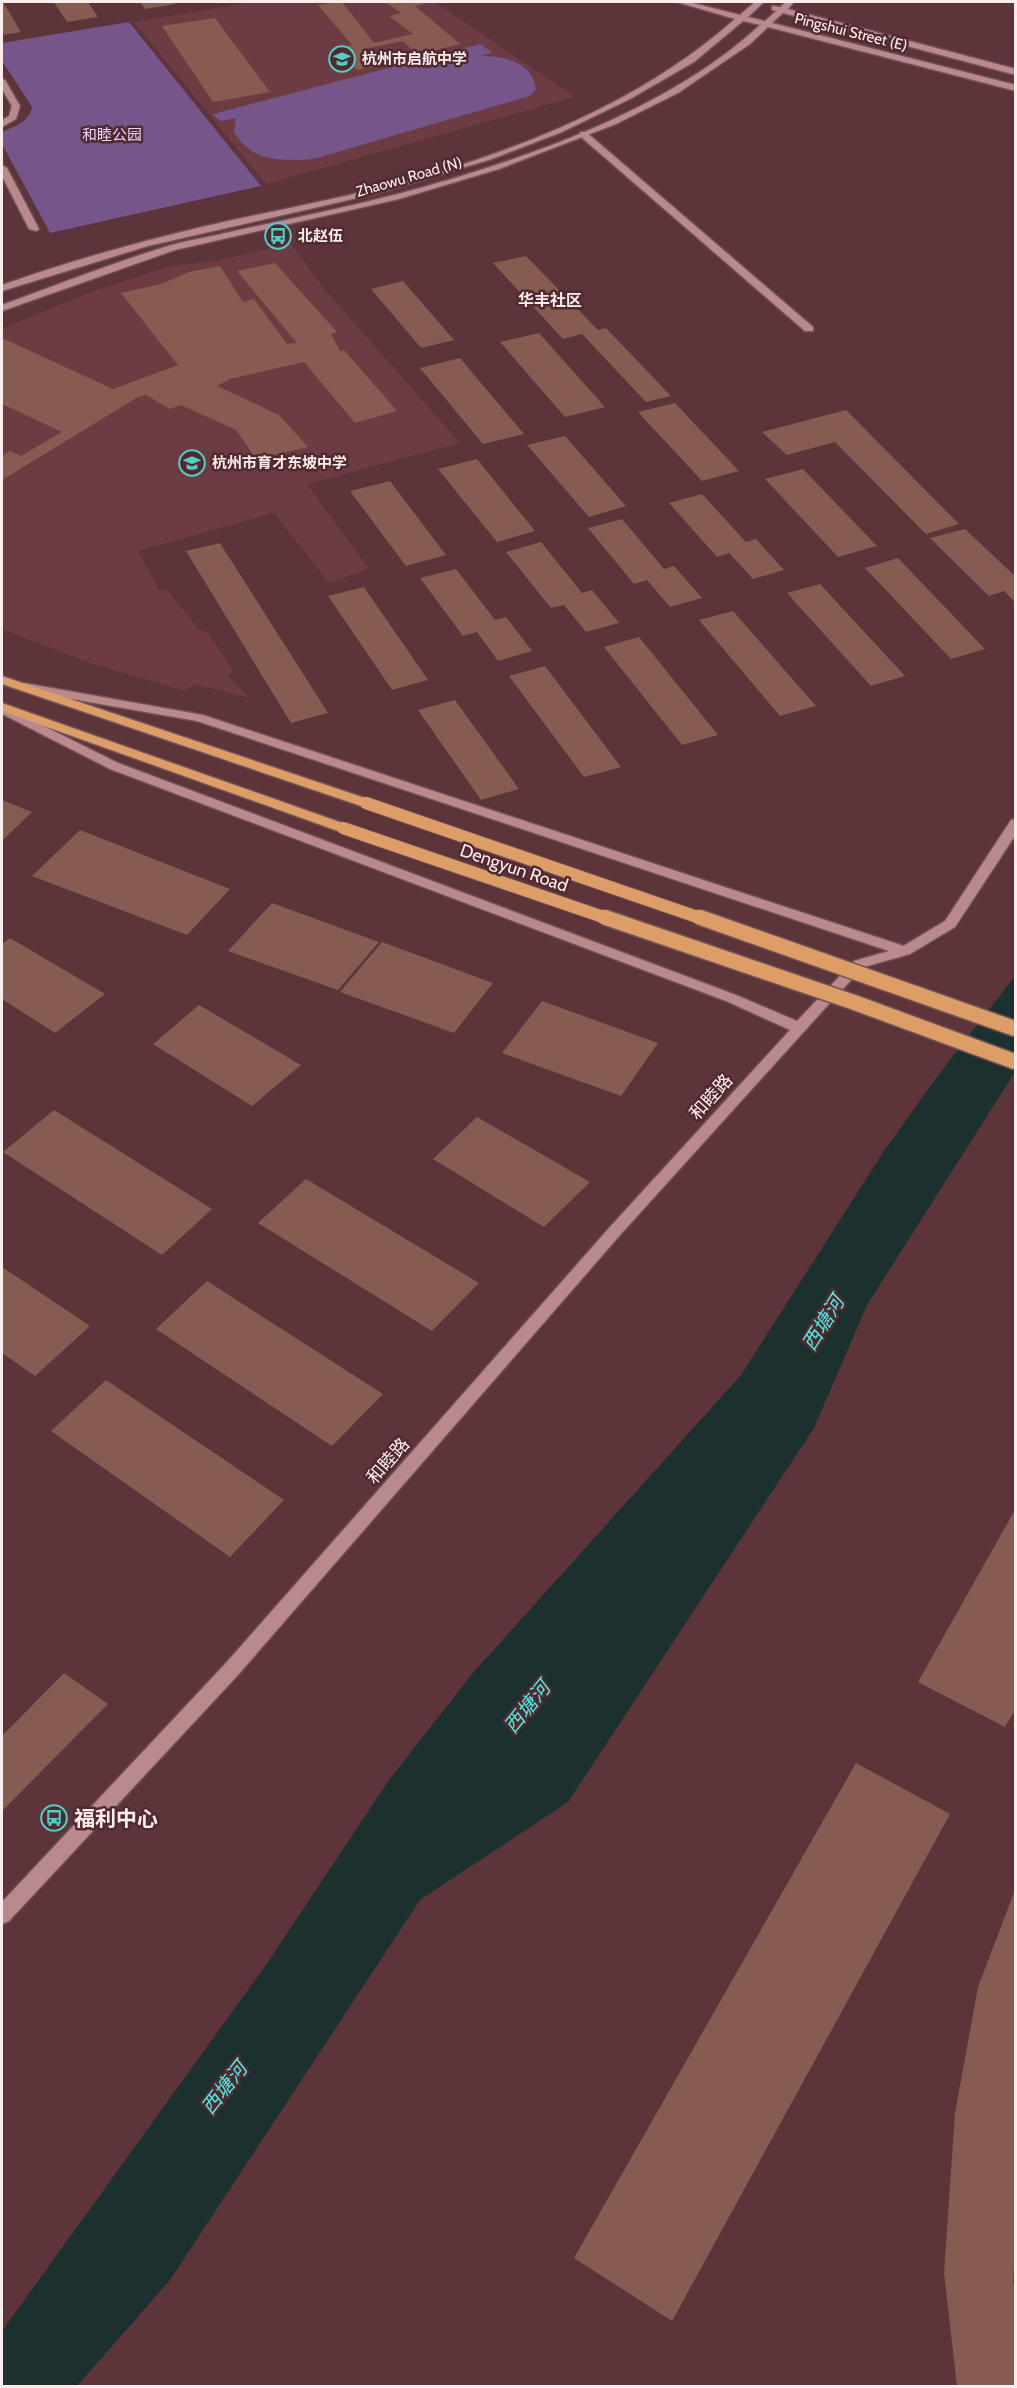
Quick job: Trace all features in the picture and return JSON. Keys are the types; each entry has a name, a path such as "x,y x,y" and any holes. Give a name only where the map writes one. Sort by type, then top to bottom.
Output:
{"main road":[{"name":"Dengyun Road","path":"2,680 882,980 1016,1029"},
{"name":"Dengyun Road","path":"2,708 343,828 853,1002 1016,1062"}],"street":[{"name":"Pingshui Street (E)","path":"681,2 1016,88"},
{"name":"Pingshui Street (E)","path":"755,2 1016,72"},
{"name":"Zhaowu Road (N)","path":"2,288 50,271 161,239 373,192 459,167 547,133 636,92 693,58 742,18 755,2"},
{"name":"Zhaowu Road (N)","path":"2,308 172,248 236,232 334,213 440,185 614,122 675,91 747,42 790,2"},
{"path":"2,82 16,106 13,117 2,124"},
{"path":"583,134 809,329"},
{"path":"2,168 34,229"},
{"path":"19,686 199,718 905,951 950,924 1016,823"},
{"path":"2,708 114,766 731,998 799,1028"},
{"name":"和睦路","path":"2,1915 232,1669 615,1231 799,1028 859,964 905,951"}],"shaded area":[{"name":"杭州市启航中学","path":"253,2 435,2 575,97 266,184 134,22"},
{"name":"杭州市育才东坡中学","path":"291,244 326,291 460,443 307,484 369,569 329,583 274,513 138,551 159,590 167,589 199,630 208,632 233,671 227,675 250,698 194,684 185,691 90,663 2,629 2,329 88,293 170,266 220,260"}],"green space":[{"name":"和睦公园","path":"129,22 261,186 50,233 2,144 2,132 25,120 32,107 2,61 2,43"},
{"path":"480,44 492,52 481,56 508,59 529,72 536,89 530,96 313,159 301,160 279,160 259,155 241,142 234,132 236,118 220,121 213,114"}],"water":[{"name":"西塘河","path":"1015,976 1015,1072 867,1305 814,1428 568,1802 420,1900 170,2280 77,2386 2,2386 2,2331 266,1965 389,1780 473,1673 741,1375 884,1151 937,1077"}],"building":[{"path":"3,2 21,32 2,35"},
{"path":"54,2 88,2 98,17 67,22"},
{"path":"140,2 174,2 176,4 145,9"},
{"path":"342,2 374,43 413,34 389,16 401,13 386,2 425,2 427,3 415,6 460,44 417,55 403,41 365,49 378,66 357,70 337,48 352,45 318,5"},
{"path":"215,18 270,92 213,102 162,26"},
{"path":"526,256 598,330 606,328 671,396 646,402 582,334 563,339 493,263"},
{"path":"275,263 337,332 331,334 340,351 345,351 397,411 355,423 304,362 230,379 217,386 279,415 308,447 256,459 236,430 181,405 170,409 146,395 138,397 2,480 2,456 10,451 21,456 62,432 2,404 2,338 113,389 178,365 121,293 161,284 189,272 220,266 243,302 254,299 287,344 297,343 237,271"},
{"path":"403,281 454,340 421,348 371,289"},
{"path":"539,333 605,407 565,417 500,342"},
{"path":"460,358 524,434 483,444 420,368"},
{"path":"675,403 739,471 702,481 638,412"},
{"path":"846,410 959,524 926,534 835,442 787,455 762,432"},
{"path":"565,436 626,506 589,517 527,445"},
{"path":"477,459 535,531 497,542 438,469"},
{"path":"803,469 877,546 838,557 765,479"},
{"path":"390,481 446,555 406,566 350,491"},
{"path":"702,494 746,542 756,539 784,570 753,579 729,553 717,557 669,503"},
{"path":"622,519 664,569 674,566 702,598 670,607 647,580 634,584 588,528"},
{"path":"965,529 1016,577 1016,603 1004,591 989,596 930,538"},
{"path":"541,542 582,593 592,590 619,623 586,632 564,605 551,608 506,552"},
{"path":"220,543 328,713 291,723 186,551"},
{"path":"898,558 985,649 951,659 865,568"},
{"path":"456,569 495,620 506,617 532,651 498,661 477,632 463,636 420,578"},
{"path":"820,584 905,676 871,686 787,593"},
{"path":"364,587 428,680 392,690 328,596"},
{"path":"733,611 816,706 780,716 699,620"},
{"path":"639,637 718,735 682,745 604,647"},
{"path":"545,666 621,767 584,777 509,676"},
{"path":"455,700 519,789 481,800 418,710"},
{"path":"2,800 32,812 2,841"},
{"path":"80,830 230,889 187,935 32,876"},
{"path":"272,903 379,942 338,990 228,951"},
{"path":"10,938 105,994 55,1033 2,999 2,944"},
{"path":"382,942 493,983 454,1033 340,992"},
{"path":"542,1001 658,1043 621,1096 502,1053"},
{"path":"199,1005 301,1065 252,1106 153,1044"},
{"path":"54,1110 212,1209 162,1255 3,1152"},
{"path":"477,1117 590,1182 544,1227 433,1159"},
{"path":"306,1179 479,1283 432,1331 258,1223"},
{"path":"2,1267 90,1326 35,1376 2,1353"},
{"path":"207,1281 383,1394 332,1446 156,1329"},
{"path":"106,1380 284,1500 230,1557 51,1431"},
{"path":"1016,1508 1016,1708 1005,1727 918,1682"},
{"path":"64,1673 108,1704 2,1811 2,1736"},
{"path":"856,1763 950,1814 672,2321 574,2258"},
{"path":"1015,1890 1016,2239 1013,2281 1016,2299 1016,2386 957,2386 944,2273 955,2113 978,1987"}],"place":[{"name":"杭州市启航中学","path":"342,59"},
{"name":"北赵伍","path":"278,236"},
{"name":"杭州市育才东坡中学","path":"192,463"},
{"name":"福利中心","path":"54,1818"}],"district":[{"name":"华丰社区","path":"550,300"}]}
